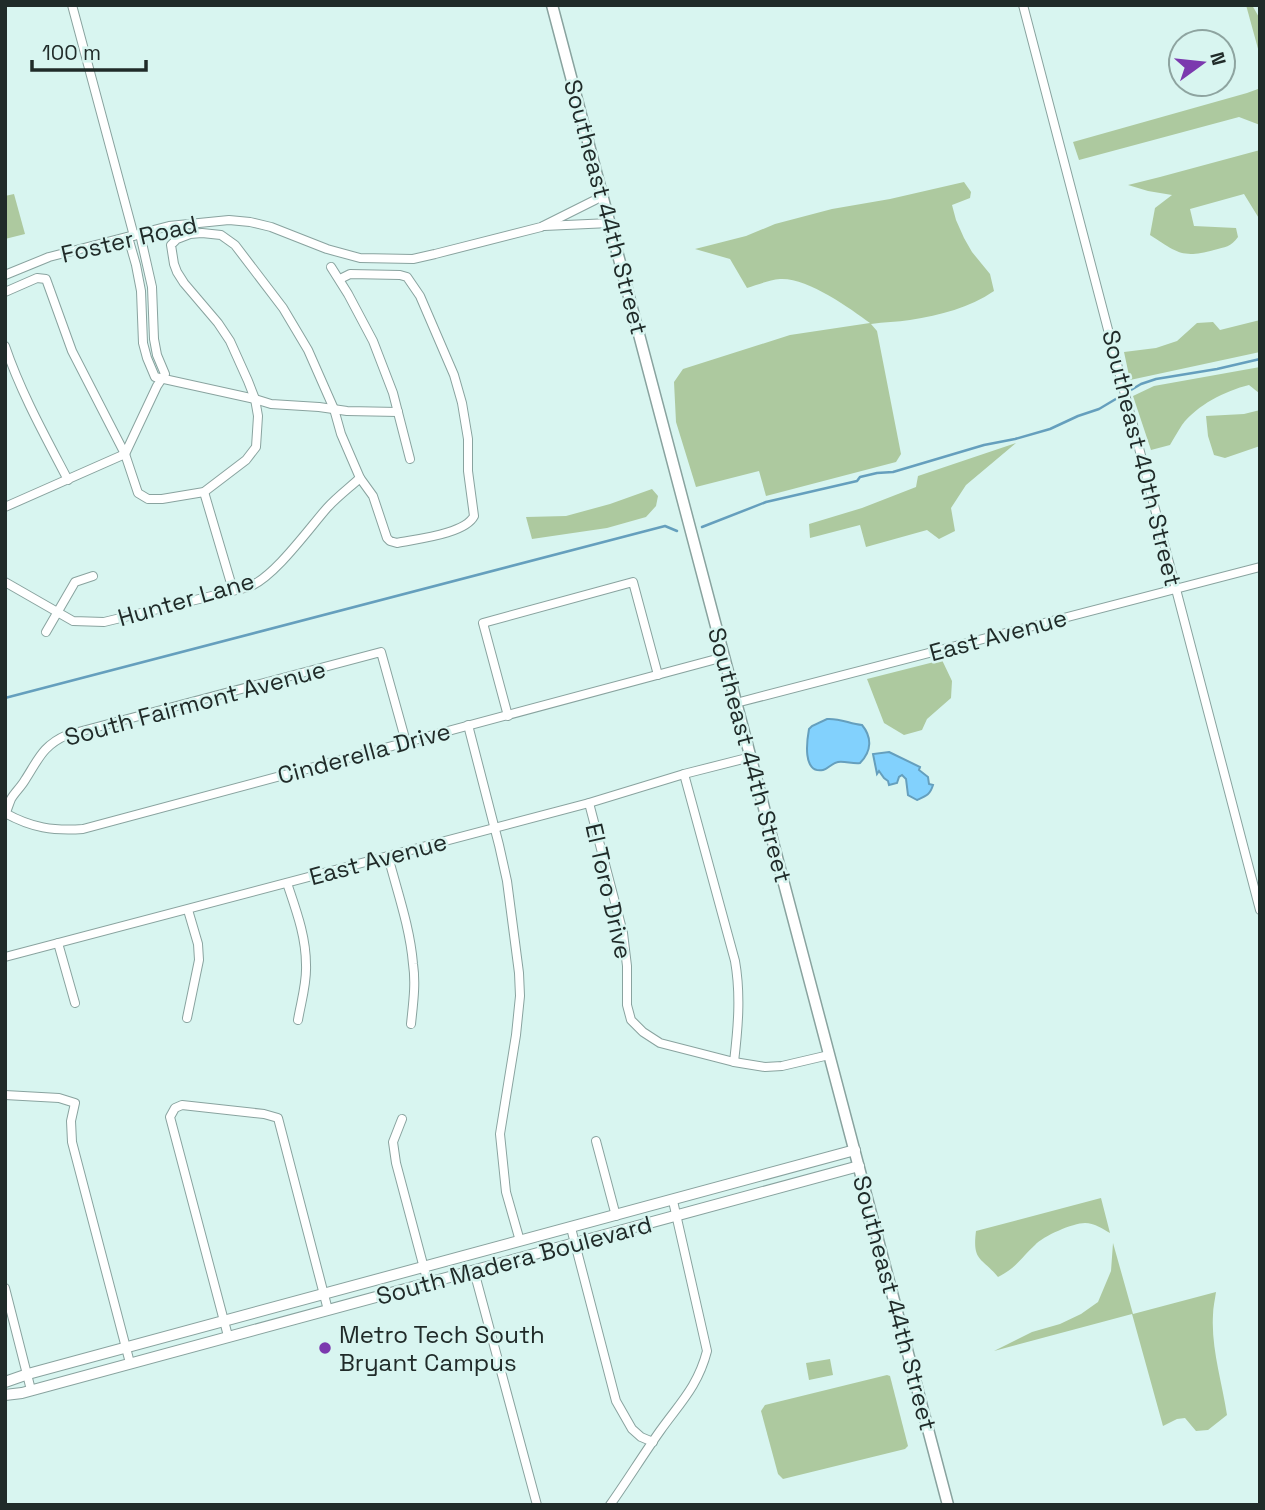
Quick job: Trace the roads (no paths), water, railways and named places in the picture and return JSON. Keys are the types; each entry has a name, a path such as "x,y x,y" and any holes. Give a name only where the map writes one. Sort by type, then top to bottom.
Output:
{"main road":[{"name":"Southeast 44th Street","path":"552,5 948,1505"}],"street":[{"path":"5,496 8,506 125,454 157,386 166,373 154,339 152,287 147,261 134,236 72,5"},
{"name":"Southeast 40th Street","path":"1023,5 1260,911"},
{"name":"Foster Road","path":"541,227 603,196"},
{"name":"Foster Road","path":"5,275 49,257 169,226 229,220 271,227 327,249 360,258 413,258 541,227 610,223"},
{"path":"5,292 37,278 46,279 72,351 125,454 138,493 148,499 162,499 204,492 246,460 256,447 258,416 255,399 240,360 218,323 177,272 171,245 177,239 190,234 221,235 235,245 297,329 334,409 360,478 373,496 384,532 390,541 397,543 459,529 474,516 468,471 468,439 462,403 449,362 414,286 407,277 400,275 350,274 340,279"},
{"path":"331,267 373,341 393,393 410,459"},
{"path":"5,346 37,421 68,480"},
{"path":"162,380 271,404 347,411 398,412"},
{"name":"Hunter Lane","path":"5,582 73,621 104,622 249,587 264,579 331,505 360,478"},
{"path":"204,492 233,590"},
{"name":"East Avenue","path":"736,703 1260,567"},
{"path":"46,632 75,582 93,576"},
{"path":"508,716 483,623 633,582 658,675"},
{"name":"South Fairmont Avenue","path":"6,814 11,799 37,759 56,740 67,735 381,652 406,742"},
{"name":"Cinderella Drive","path":"6,814 38,827 62,831 83,829 724,657"},
{"path":"468,725 506,881 519,973 520,996 516,1035 500,1134 506,1192 520,1241"},
{"name":"East Avenue","path":"5,957 589,803 751,757"},
{"path":"684,774 738,978 739,1020 734,1062"},
{"name":"El Toro Drive","path":"589,803 623,933 628,966 627,1005 631,1020 660,1043 734,1062 765,1067 782,1066 829,1055"},
{"path":"388,856 414,964 411,1024"},
{"path":"287,883 306,950 307,967 298,1020"},
{"path":"187,1018 199,961 198,944 188,910"},
{"path":"58,943 75,1003"},
{"path":"5,1095 59,1098 75,1103 71,1121 72,1142 130,1363"},
{"path":"228,1336 170,1117 175,1108 182,1105 278,1118 328,1310"},
{"path":"402,1119 393,1142 428,1283"},
{"path":"596,1141 616,1216"},
{"name":"South Madera Boulevard","path":"5,1382 855,1150"},
{"name":"South Madera Boulevard","path":"5,1395 22,1393 859,1166"},
{"path":"610,1505 697,1381 707,1351 673,1200"},
{"path":"571,1228 616,1401 632,1429 653,1442"},
{"path":"474,1271 537,1505"},
{"path":"5,1288 32,1390"}],"water":[{"path":"827,719 862,725 868,734 869,744 867,754 860,763 838,762 823,770 812,767 807,755 809,729"},
{"path":"889,752 920,767 919,770 928,777 929,784 933,785 927,795 917,800 908,795 906,779 902,775 897,783 889,785 879,771 877,774 873,754"}],"waterway":[{"path":"702,527 766,502 857,481 860,477 893,472 1050,429 1099,409 1141,384 1156,379 1260,359"},
{"path":"5,698 665,526 677,531"}],"place":[{"name":"Metro Tech South Bryant Campus","path":"325,1348"}]}
